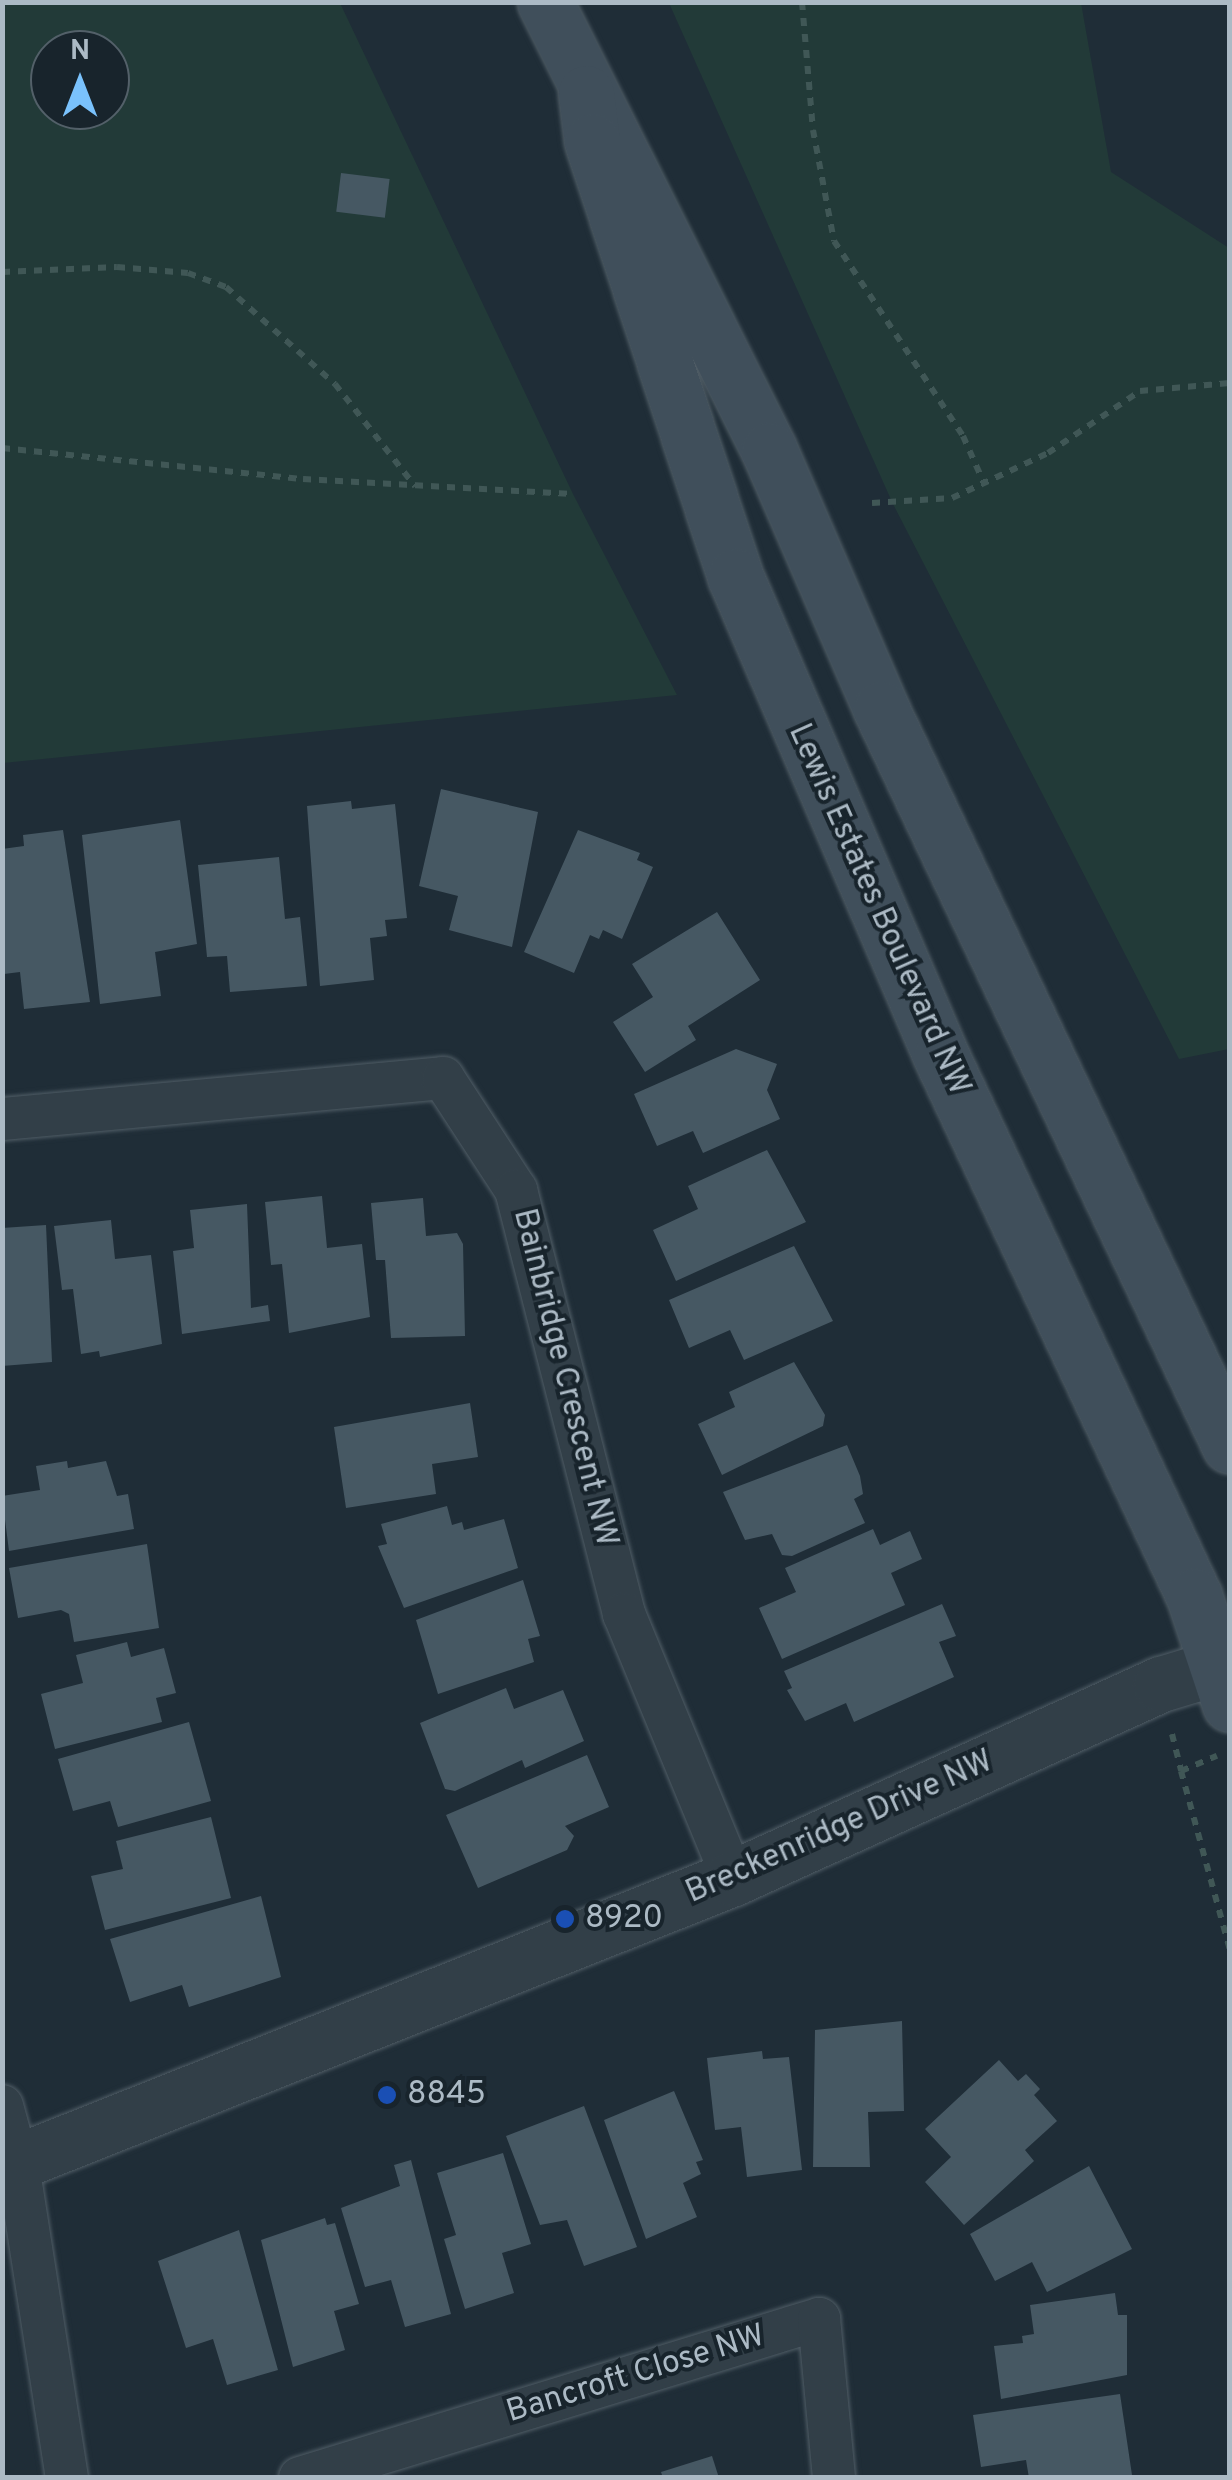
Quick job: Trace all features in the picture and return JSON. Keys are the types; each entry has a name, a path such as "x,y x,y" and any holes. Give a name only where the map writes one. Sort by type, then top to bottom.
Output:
{"main road":[{"name":"Lewis Estates Boulevard NW","path":"545,2 586,93 769,450 881,709 1230,1446"},
{"name":"Lewis Estates Boulevard NW","path":"586,93 592,142 735,576 941,1056 1194,1596 1225,1678"}],"street":[{"name":"Bainbridge Crescent NW","path":"2,1119 443,1078 516,1190 624,1614 734,1878"},
{"name":"Breckenridge Drive NW","path":"10,2166 734,1878 1162,1684 1225,1678"},
{"path":"2,2106 67,2478"},
{"name":"Bancroft Close NW","path":"300,2478 819,2319 834,2478"}],"path":[{"path":"802,2 813,130 834,241 963,436 983,481"},
{"path":"2,272 117,266 188,272 226,287 335,384 415,486"},
{"path":"872,503 931,503 1048,453 1140,391 1230,383"},
{"path":"2,448 415,486 573,494"},
{"path":"1181,1771 1230,1950"}],"green space":[{"path":"3,3 340,3 573,494 677,695 3,763"},
{"path":"669,3 1081,3 1111,172 1229,248 1229,1049 1179,1059 893,504"}],"building":[{"path":"341,173 390,179 385,218 336,212"},
{"path":"441,789 538,812 512,947 449,930 458,896 419,886"},
{"path":"351,801 352,809 395,804 407,918 385,920 387,936 370,938 374,980 320,986 307,806"},
{"path":"180,820 197,944 155,952 161,996 100,1004 82,835"},
{"path":"63,830 90,1002 24,1009 20,972 4,974 2,964 2,849 24,846 23,835"},
{"path":"578,830 640,853 637,860 653,867 622,939 603,930 599,939 590,935 574,973 524,952"},
{"path":"279,857 285,919 300,917 307,986 230,992 227,956 207,957 198,865"},
{"path":"717,912 760,980 688,1026 696,1040 645,1072 613,1022 653,997 632,964"},
{"path":"736,1049 777,1064 767,1090 780,1119 703,1153 693,1131 657,1146 634,1094"},
{"path":"767,1150 806,1222 676,1281 653,1230 698,1209 688,1186"},
{"path":"322,1196 327,1248 362,1244 370,1317 289,1333 282,1264 271,1265 265,1202"},
{"path":"423,1198 426,1236 457,1233 463,1244 465,1336 391,1338 385,1260 376,1260 371,1203"},
{"path":"247,1204 251,1308 268,1305 270,1321 182,1334 173,1251 194,1248 190,1210"},
{"path":"111,1220 115,1259 151,1255 162,1344 100,1357 99,1351 81,1354 73,1289 62,1290 54,1226"},
{"path":"46,1225 52,1362 2,1366 2,1228"},
{"path":"794,1246 833,1321 744,1360 730,1330 689,1348 669,1300"},
{"path":"794,1362 825,1415 823,1426 722,1475 698,1424 735,1407 729,1392"},
{"path":"470,1403 478,1457 432,1464 436,1494 346,1508 334,1427"},
{"path":"847,1445 860,1476 863,1494 854,1499 865,1523 792,1556 782,1555 772,1534 745,1540 723,1492"},
{"path":"67,1461 68,1468 106,1461 117,1496 128,1494 134,1529 9,1551 2,1496 40,1490 36,1466"},
{"path":"447,1506 452,1525 462,1522 464,1530 504,1519 518,1568 404,1608 378,1546 387,1544 381,1524"},
{"path":"873,1529 880,1545 910,1531 922,1559 891,1573 905,1605 782,1659 759,1608 796,1592 785,1568"},
{"path":"147,1544 159,1628 74,1642 69,1614 61,1610 18,1618 9,1568"},
{"path":"523,1580 540,1636 528,1639 534,1662 438,1694 416,1620"},
{"path":"942,1604 956,1636 939,1642 954,1677 854,1722 846,1703 805,1721 787,1690 792,1688 784,1671"},
{"path":"127,1642 131,1657 164,1648 176,1693 156,1698 162,1722 55,1749 41,1694 83,1683 76,1655"},
{"path":"506,1688 514,1709 563,1690 584,1741 525,1768 522,1760 455,1791 445,1789 420,1723"},
{"path":"189,1722 211,1801 118,1827 110,1801 73,1811 58,1759"},
{"path":"587,1755 609,1807 565,1826 574,1836 567,1850 478,1888 446,1815"},
{"path":"211,1817 231,1898 105,1930 91,1876 123,1869 116,1841"},
{"path":"261,1896 281,1977 189,2007 182,1985 130,2002 110,1939"},
{"path":"902,2021 904,2111 868,2112 870,2167 813,2167 815,2030"},
{"path":"762,2051 763,2059 789,2057 802,2170 747,2177 741,2127 715,2130 707,2058"},
{"path":"999,2060 1018,2081 1026,2074 1040,2089 1034,2095 1057,2121 1025,2150 1034,2161 964,2225 925,2182 951,2157 925,2129"},
{"path":"674,2091 703,2160 696,2162 701,2174 683,2183 697,2217 646,2239 604,2120"},
{"path":"584,2106 637,2247 584,2266 567,2220 540,2225 506,2136"},
{"path":"503,2153 531,2244 502,2253 514,2293 465,2309 444,2239 456,2235 437,2173"},
{"path":"411,2160 451,2314 405,2327 391,2280 365,2287 341,2208 400,2186 394,2165"},
{"path":"1089,2166 1132,2249 1047,2292 1032,2262 995,2281 970,2234"},
{"path":"325,2218 327,2225 335,2223 359,2304 334,2311 345,2350 293,2367 261,2240"},
{"path":"239,2230 278,2370 227,2385 213,2339 186,2348 158,2261"},
{"path":"1115,2293 1118,2315 1127,2315 1127,2375 1001,2399 994,2346 1023,2343 1022,2336 1034,2334 1030,2305"},
{"path":"1120,2394 1132,2475 1029,2478 1026,2460 981,2467 973,2415"},
{"path":"712,2456 719,2478 663,2478 661,2472"}],"place":[{"name":"8920","path":"565,1919"},
{"name":"8845","path":"387,2095"}]}
